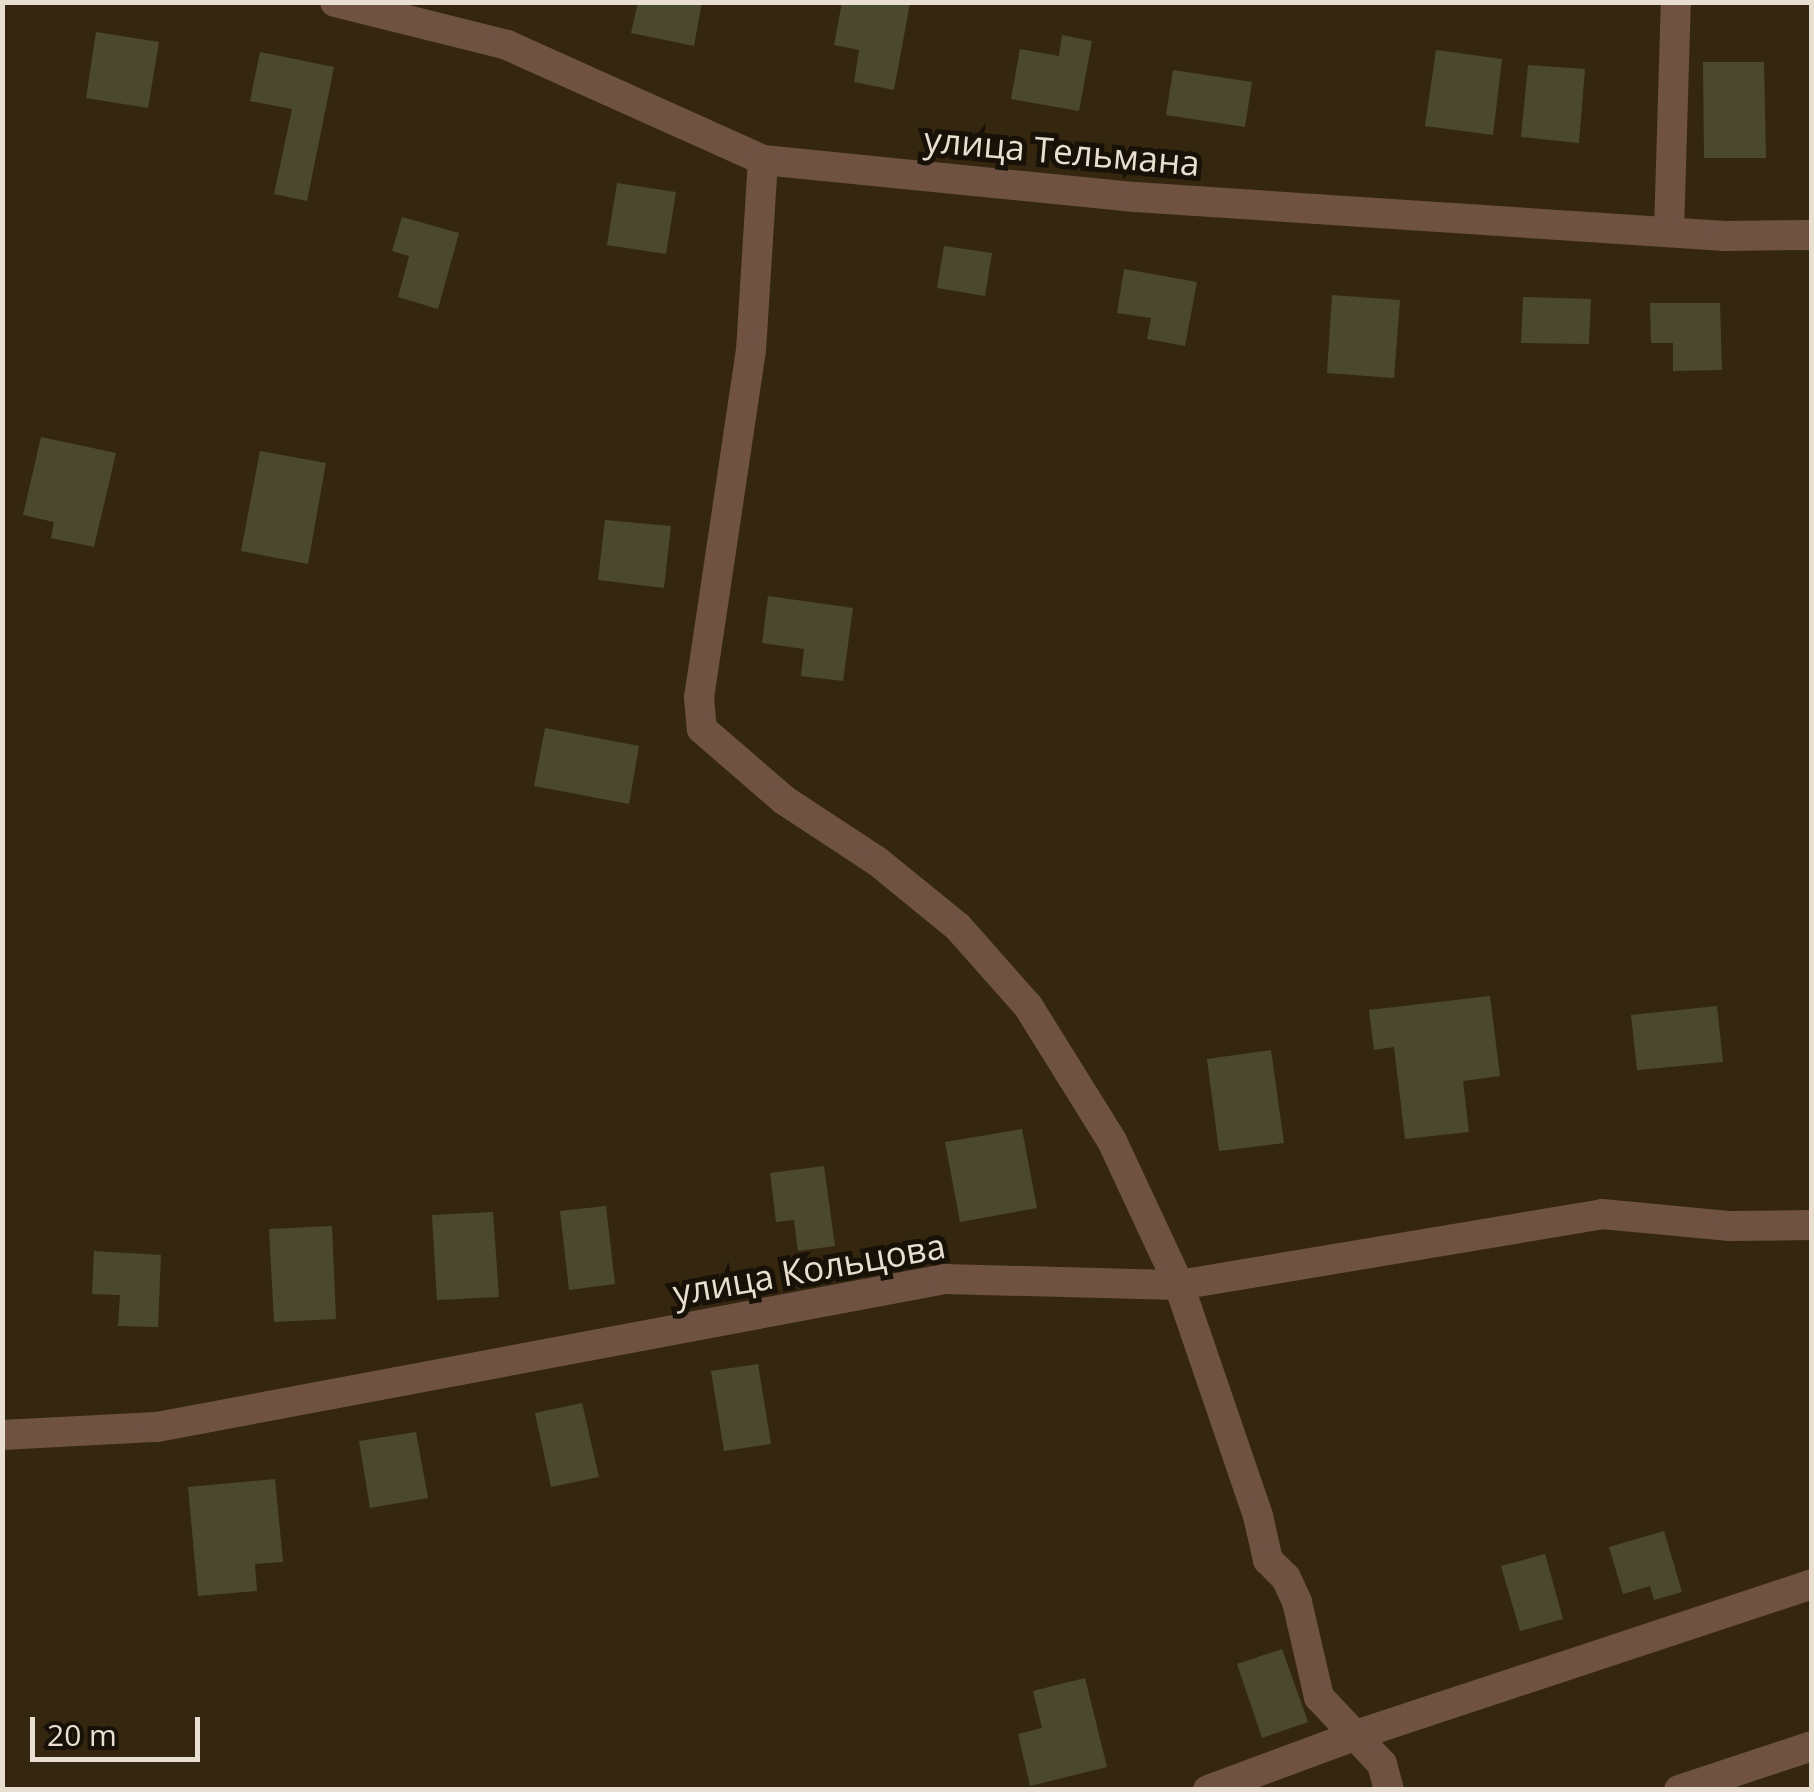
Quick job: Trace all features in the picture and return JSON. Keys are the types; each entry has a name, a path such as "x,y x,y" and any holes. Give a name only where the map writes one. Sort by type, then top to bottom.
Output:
{"street":[{"name":"улица Тельмана","path":"335,2 508,45 763,160 1135,197 1669,232 1812,234"},
{"path":"1669,232 1676,2"},
{"path":"763,160 751,350 699,697 702,729 784,800 878,861 958,927 1028,1006 1112,1141 1179,1285 1258,1516 1268,1560 1286,1578 1297,1602 1319,1697 1337,1718 1359,1734 1382,1764 1389,1790"},
{"name":"улица Кольцова","path":"2,1435 157,1428 944,1279 1179,1285 1602,1214 1730,1226 1812,1226"},
{"path":"1208,1790 1359,1734 1812,1584"},
{"path":"1679,1790 1812,1746"}],"building":[{"path":"638,2 702,2 694,46 631,33"},
{"path":"842,2 910,3 894,90 854,82 859,50 834,45"},
{"path":"96,32 159,42 148,108 86,98"},
{"path":"1062,35 1092,41 1079,111 1011,99 1020,49 1059,56"},
{"path":"1436,50 1502,59 1493,135 1425,126"},
{"path":"260,52 334,67 307,201 274,194 292,109 250,101"},
{"path":"1703,62 1764,62 1766,158 1704,158"},
{"path":"1528,65 1585,69 1579,143 1521,137"},
{"path":"1173,70 1252,82 1245,127 1166,115"},
{"path":"617,183 676,192 666,254 607,245"},
{"path":"402,217 459,233 438,309 398,297 409,256 392,251"},
{"path":"944,246 992,253 985,296 937,288"},
{"path":"1124,269 1197,282 1185,346 1147,339 1151,318 1117,313"},
{"path":"1332,295 1400,300 1394,378 1327,373"},
{"path":"1523,297 1591,299 1589,344 1521,343"},
{"path":"1650,303 1720,303 1722,370 1673,371 1673,343 1651,343"},
{"path":"41,437 116,453 94,547 51,538 54,522 23,515"},
{"path":"260,451 326,463 308,564 241,551"},
{"path":"605,520 671,526 664,588 598,580"},
{"path":"768,596 853,608 843,681 801,676 804,649 762,643"},
{"path":"545,728 639,746 629,804 534,786"},
{"path":"1490,996 1500,1076 1463,1081 1469,1132 1405,1139 1394,1047 1374,1050 1369,1010"},
{"path":"1717,1006 1723,1062 1637,1070 1631,1015"},
{"path":"1271,1050 1284,1143 1219,1151 1207,1059"},
{"path":"1022,1129 1037,1208 960,1222 945,1142"},
{"path":"824,1166 835,1246 798,1251 794,1220 776,1222 770,1173"},
{"path":"606,1206 615,1284 569,1290 560,1211"},
{"path":"493,1212 499,1297 437,1300 432,1215"},
{"path":"332,1226 336,1319 274,1322 269,1229"},
{"path":"94,1251 161,1255 158,1327 118,1326 120,1295 92,1294"},
{"path":"758,1364 771,1444 724,1451 711,1371"},
{"path":"582,1403 599,1477 551,1487 535,1413"},
{"path":"416,1432 428,1498 370,1508 359,1441"},
{"path":"275,1479 283,1562 255,1564 257,1591 198,1596 188,1487"},
{"path":"1664,1531 1682,1592 1654,1600 1650,1586 1623,1594 1609,1547"},
{"path":"1545,1554 1563,1619 1520,1631 1501,1566"},
{"path":"1282,1649 1308,1722 1262,1738 1237,1664"},
{"path":"1085,1678 1107,1767 1030,1786 1018,1734 1042,1728 1033,1691"}]}
